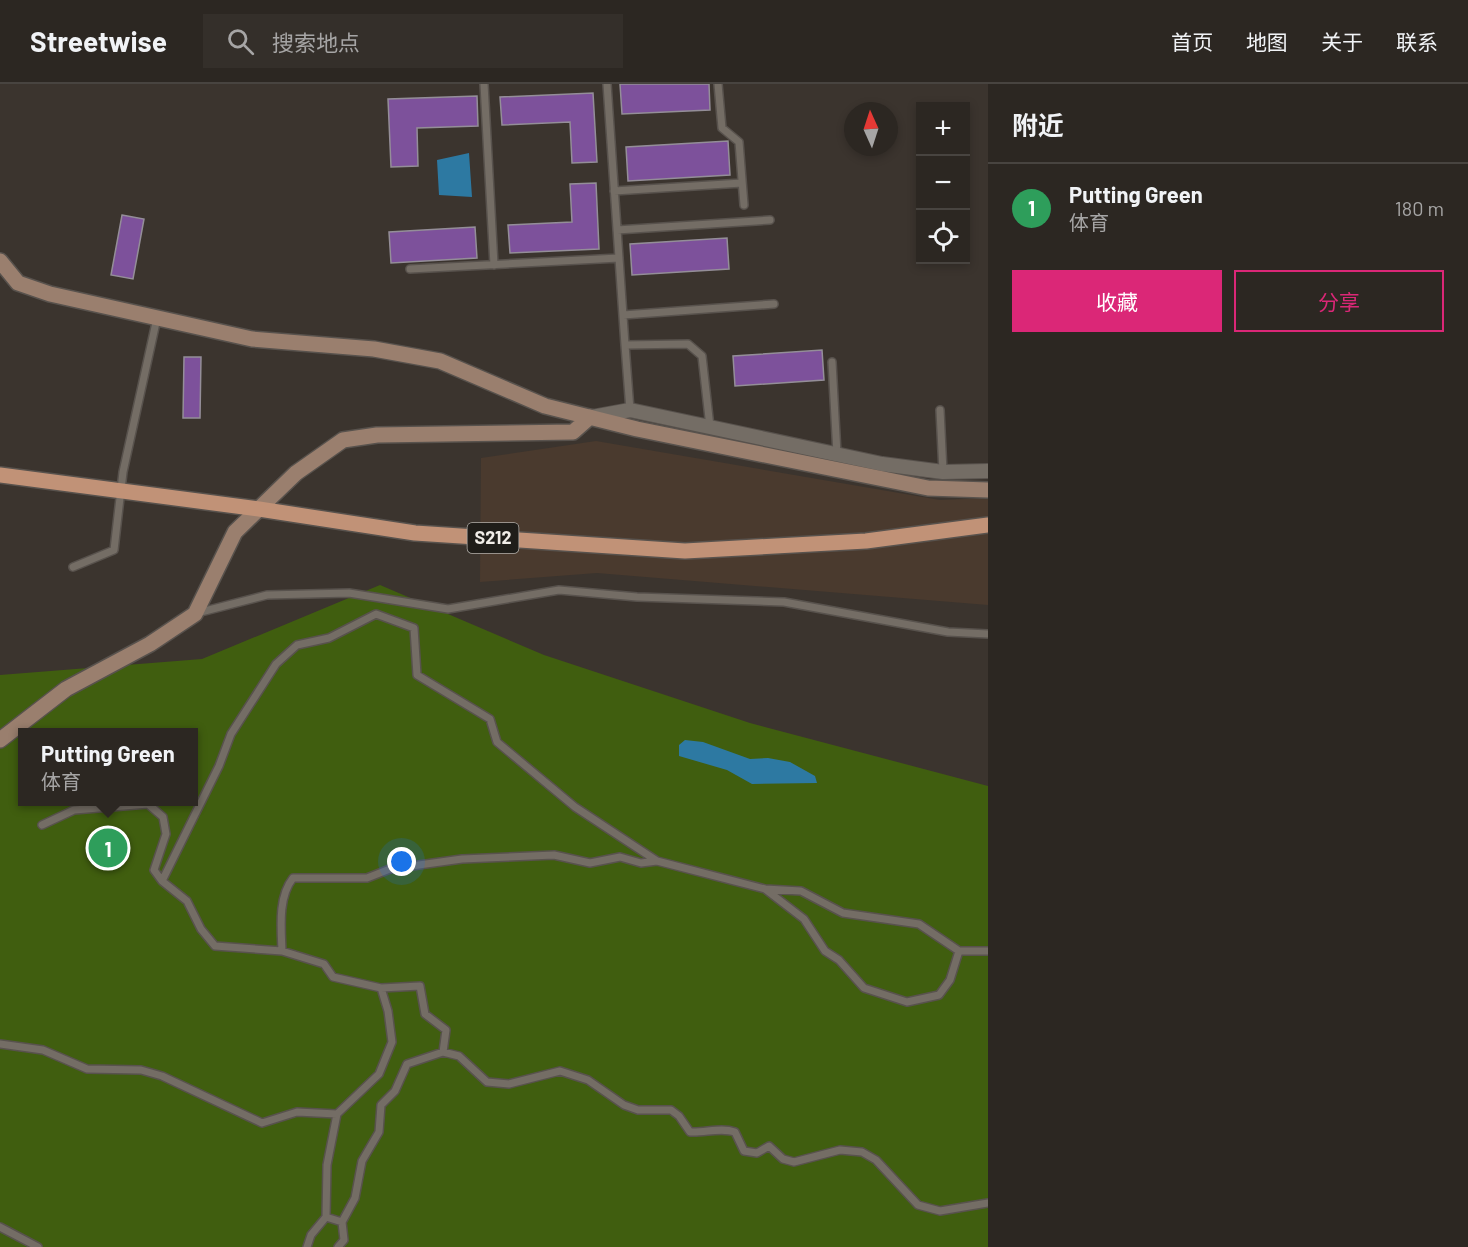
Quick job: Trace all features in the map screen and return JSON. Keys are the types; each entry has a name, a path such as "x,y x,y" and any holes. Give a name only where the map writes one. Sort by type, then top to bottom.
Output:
{"main road":[{"name":"S212","path":"0,475 260,509 415,533 685,551 866,541 988,525"}],"street":[{"path":"0,261 18,283 50,294 252,339 374,349 440,361 545,406 590,417 928,488 988,490"},
{"path":"0,740 66,689 150,644 195,614 235,532 296,473 343,440 377,435 573,432 590,417 630,410 837,454 943,472 988,471"}],"lane":[{"path":"484,84 494,265"},
{"path":"607,84 630,410"},
{"path":"718,84 722,128 739,142 744,205"},
{"path":"614,191 742,183"},
{"path":"617,230 770,220"},
{"path":"410,269 619,258"},
{"path":"623,315 774,304"},
{"path":"73,567 114,550 123,472 157,318"},
{"path":"625,345 688,344 702,356 710,428"},
{"path":"832,362 837,454"},
{"path":"940,410 943,472"},
{"path":"195,614 267,595 349,593 448,609 559,590 637,597 784,602 948,632 988,634"},
{"path":"162,881 219,766 231,734 276,664 297,645 329,638 376,614 414,628 417,675 489,719 496,742 574,807 657,861 765,889 801,891 843,913 919,924 959,951 988,951"},
{"path":"42,825 74,810 123,806"},
{"path":"150,806 163,817 166,834 154,870 162,881 187,901 201,929 215,946 282,951 324,964 333,977 381,988 420,986 425,1014 446,1030 443,1052"},
{"path":"282,951 280,915 288,884 293,878 367,878 390,869 474,858 554,855 590,863 620,856 641,863 657,861"},
{"path":"765,889 804,919 825,951 839,960 864,988 882,995 908,1002 939,996 950,980 959,951"},
{"path":"307,1247 311,1235 326,1217 327,1166 337,1114 378,1074 392,1042 388,1011 381,988"},
{"path":"0,1044 43,1050 87,1069 141,1070 162,1076 262,1123 297,1112 337,1114"},
{"path":"338,1247 344,1240 342,1222 355,1198 362,1161 379,1132 381,1105 395,1091 407,1064 443,1052 459,1056 487,1082 509,1084 560,1071 588,1080 624,1105 638,1110 671,1110 679,1116 690,1132 704,1133 726,1129 735,1132 744,1151 757,1153 769,1146 783,1158 794,1162 840,1150 862,1152 876,1160 918,1205 940,1211 988,1203"},
{"path":"326,1217 342,1222"},
{"path":"0,1227 38,1247"}],"shaded area":[{"path":"596,441 940,500 988,498 988,605 597,573 480,582 481,458"}],"green space":[{"path":"380,585 544,655 750,723 988,786 988,1247 0,1247 0,675 202,659"}],"water":[{"path":"469,153 472,197 439,195 437,160"},
{"path":"685,740 703,742 750,759 768,758 790,762 815,776 817,783 752,784 727,770 679,756 679,745"}],"building":[{"path":"620,84 709,84 710,110 622,114"},
{"path":"593,93 597,162 572,163 570,122 502,125 500,97"},
{"path":"477,96 478,126 417,128 418,166 391,167 388,99"},
{"path":"728,141 730,175 628,181 626,147"},
{"path":"596,183 599,249 510,253 508,225 572,222 570,184"},
{"path":"122,215 144,219 133,279 111,275"},
{"path":"475,227 477,258 391,263 389,232"},
{"path":"727,238 729,269 632,275 630,244"},
{"path":"822,350 824,380 735,386 733,356"},
{"path":"184,357 201,357 200,418 183,418"}],"place":[{"name":"Putting Green","path":"108,848"}]}
